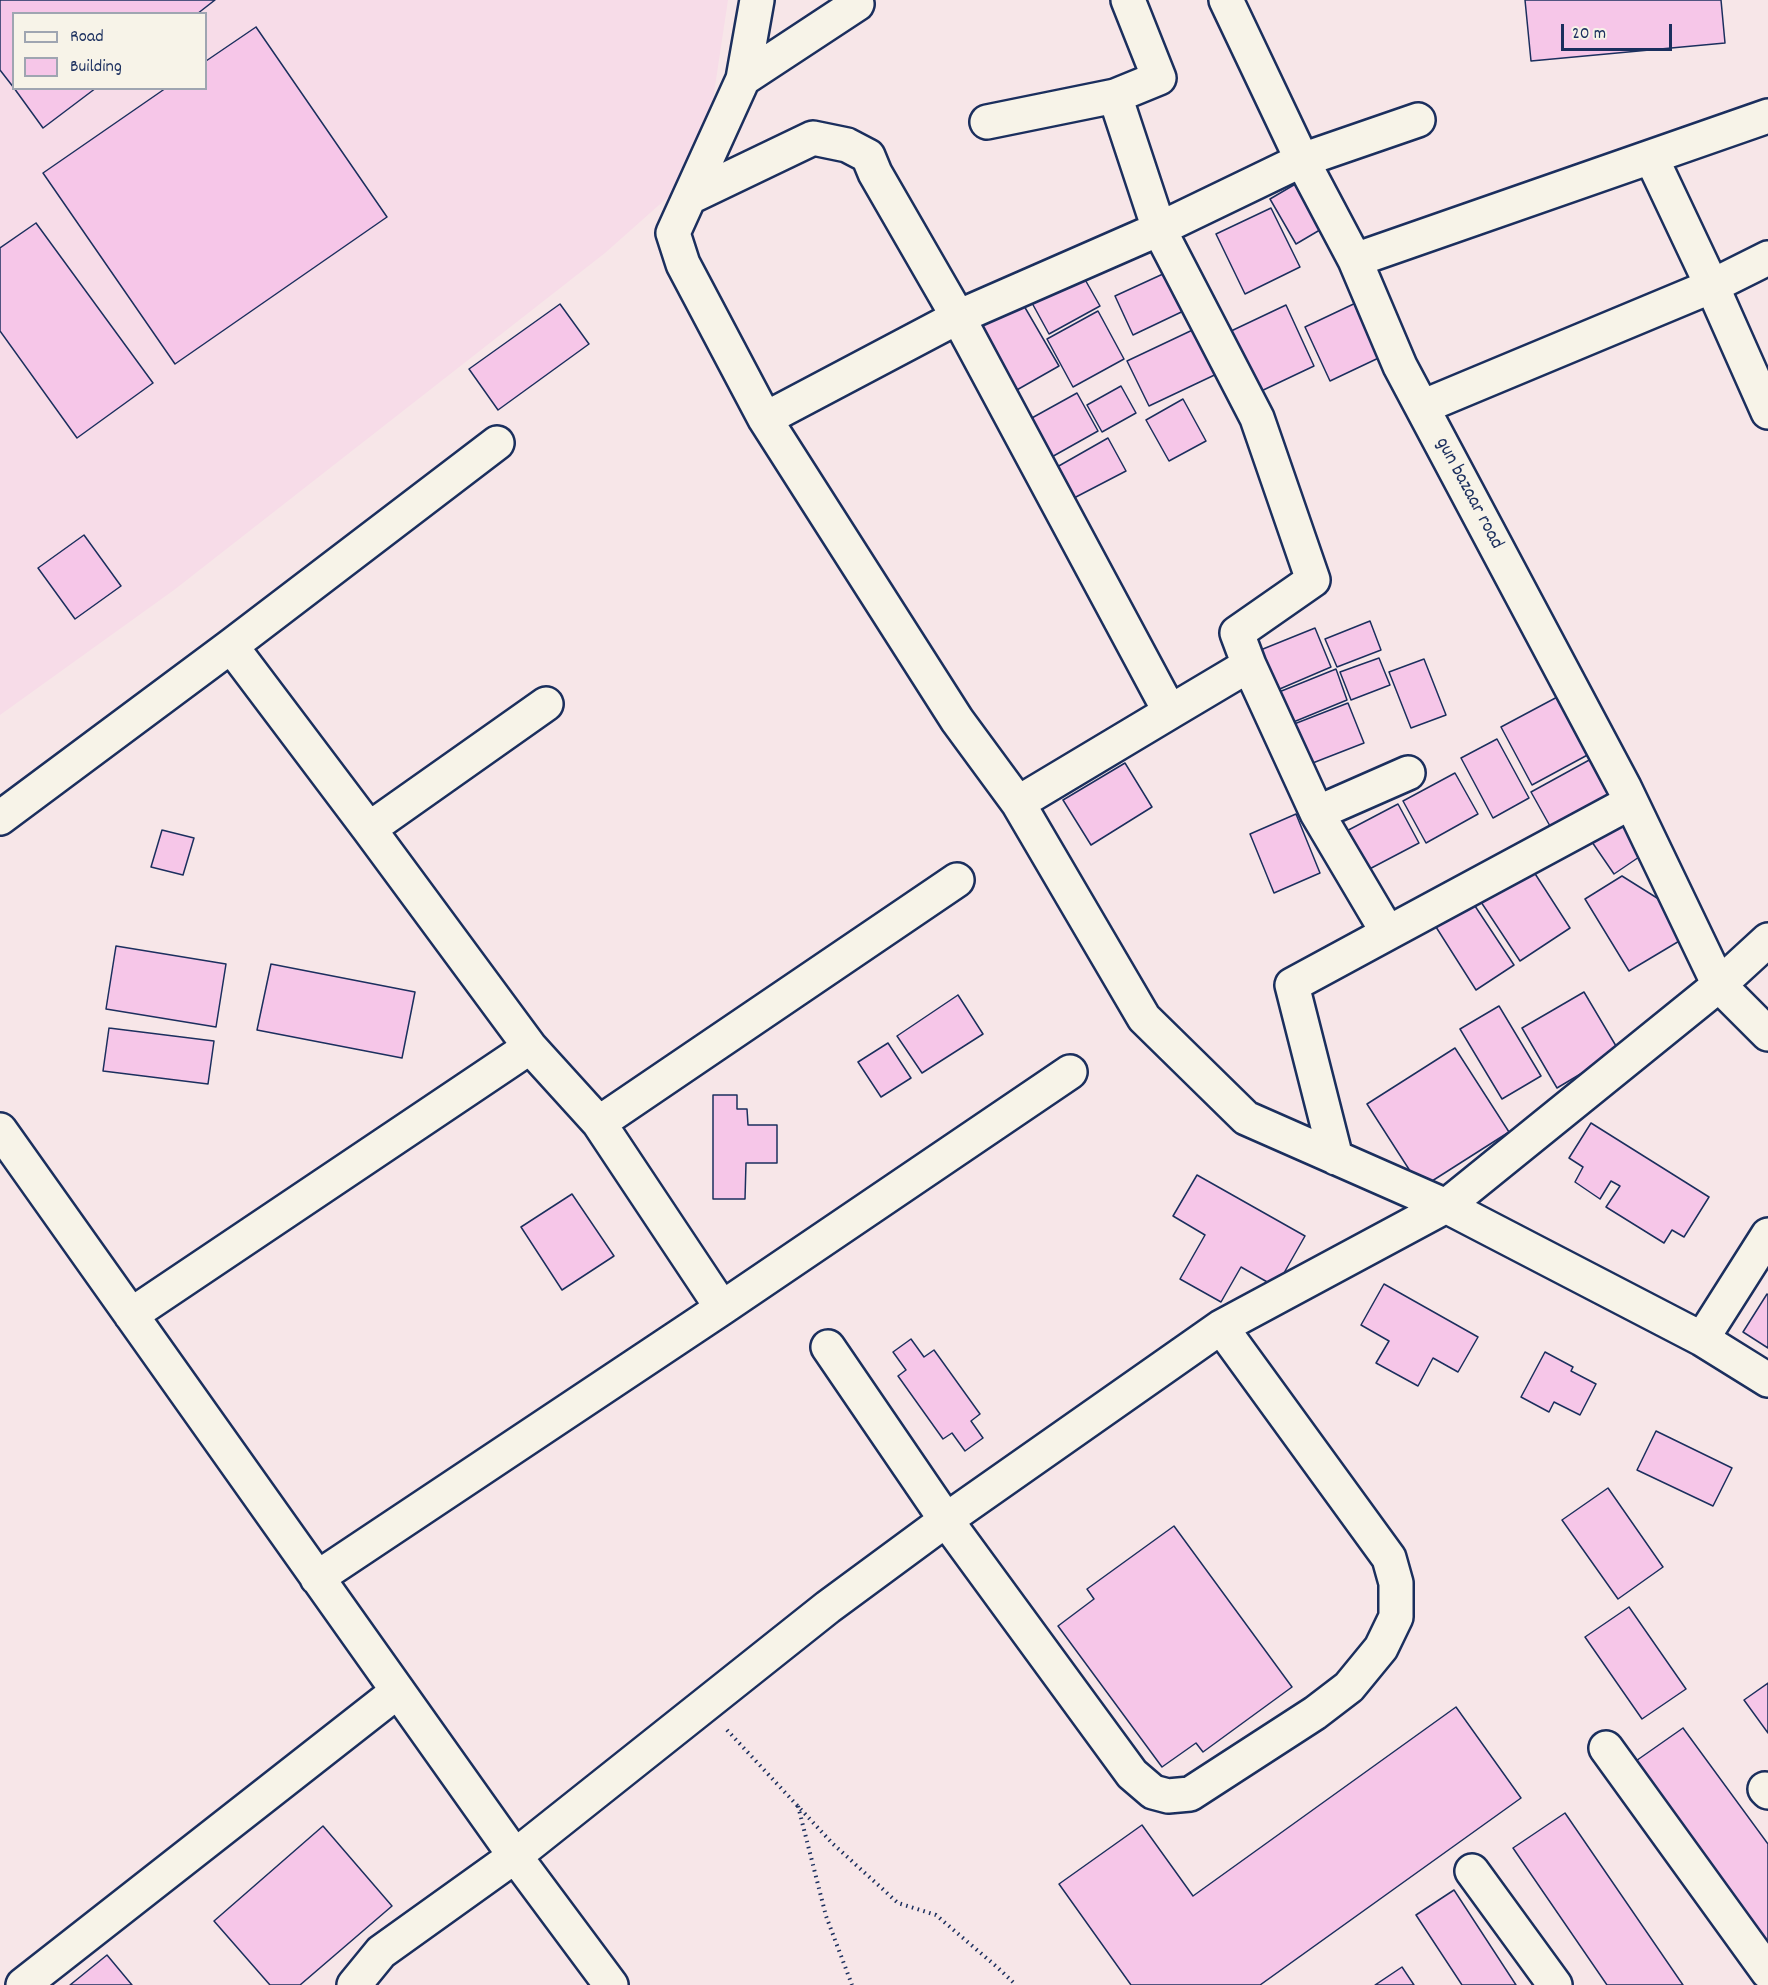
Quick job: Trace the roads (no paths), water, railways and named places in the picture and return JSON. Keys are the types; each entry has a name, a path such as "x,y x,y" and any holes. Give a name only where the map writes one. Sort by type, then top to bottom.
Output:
{"street":[{"path":"757,0 743,79 673,233 683,264 765,419 957,720 1018,803 1144,1018 1246,1118 1446,1206 1702,1339 1768,1380"},
{"path":"987,122 1114,96 1159,78 1128,0"},
{"name":"gun bazaar road","path":"1226,0 1302,159 1355,260 1400,366 1631,802 1719,985 1768,1034"},
{"path":"743,79 857,4"},
{"path":"1114,96 1159,229 1257,418 1313,580 1236,633 1317,813 1388,933"},
{"path":"1355,260 1768,116"},
{"path":"765,419 958,317 1159,229 1302,159 1418,120"},
{"path":"690,197 813,138 847,145 868,156 958,317 1170,712"},
{"path":"1651,157 1768,412"},
{"path":"1422,407 1712,286 1768,258"},
{"path":"0,818 231,646 497,443"},
{"path":"231,646 530,1047 599,1123 722,1308"},
{"path":"1018,803 1249,665"},
{"path":"369,829 546,704"},
{"path":"1317,813 1408,773"},
{"path":"1336,1158 1292,985 1631,802"},
{"path":"599,1123 957,880"},
{"path":"354,1985 381,1952 515,1856 828,1607 946,1520 1221,1327 1446,1206 1719,985 1768,940"},
{"path":"131,1315 530,1047"},
{"path":"317,1578 1070,1072"},
{"path":"0,1130 515,1856 611,1985"},
{"path":"1702,1339 1768,1235"},
{"path":"828,1347 946,1520 1132,1774 1153,1792 1168,1796 1190,1794 1315,1713 1349,1687 1381,1648 1396,1617 1396,1583 1389,1558 1221,1327"},
{"path":"24,1985 399,1691"},
{"path":"1606,1748 1768,1972"},
{"path":"1472,1871 1555,1985"}]}
